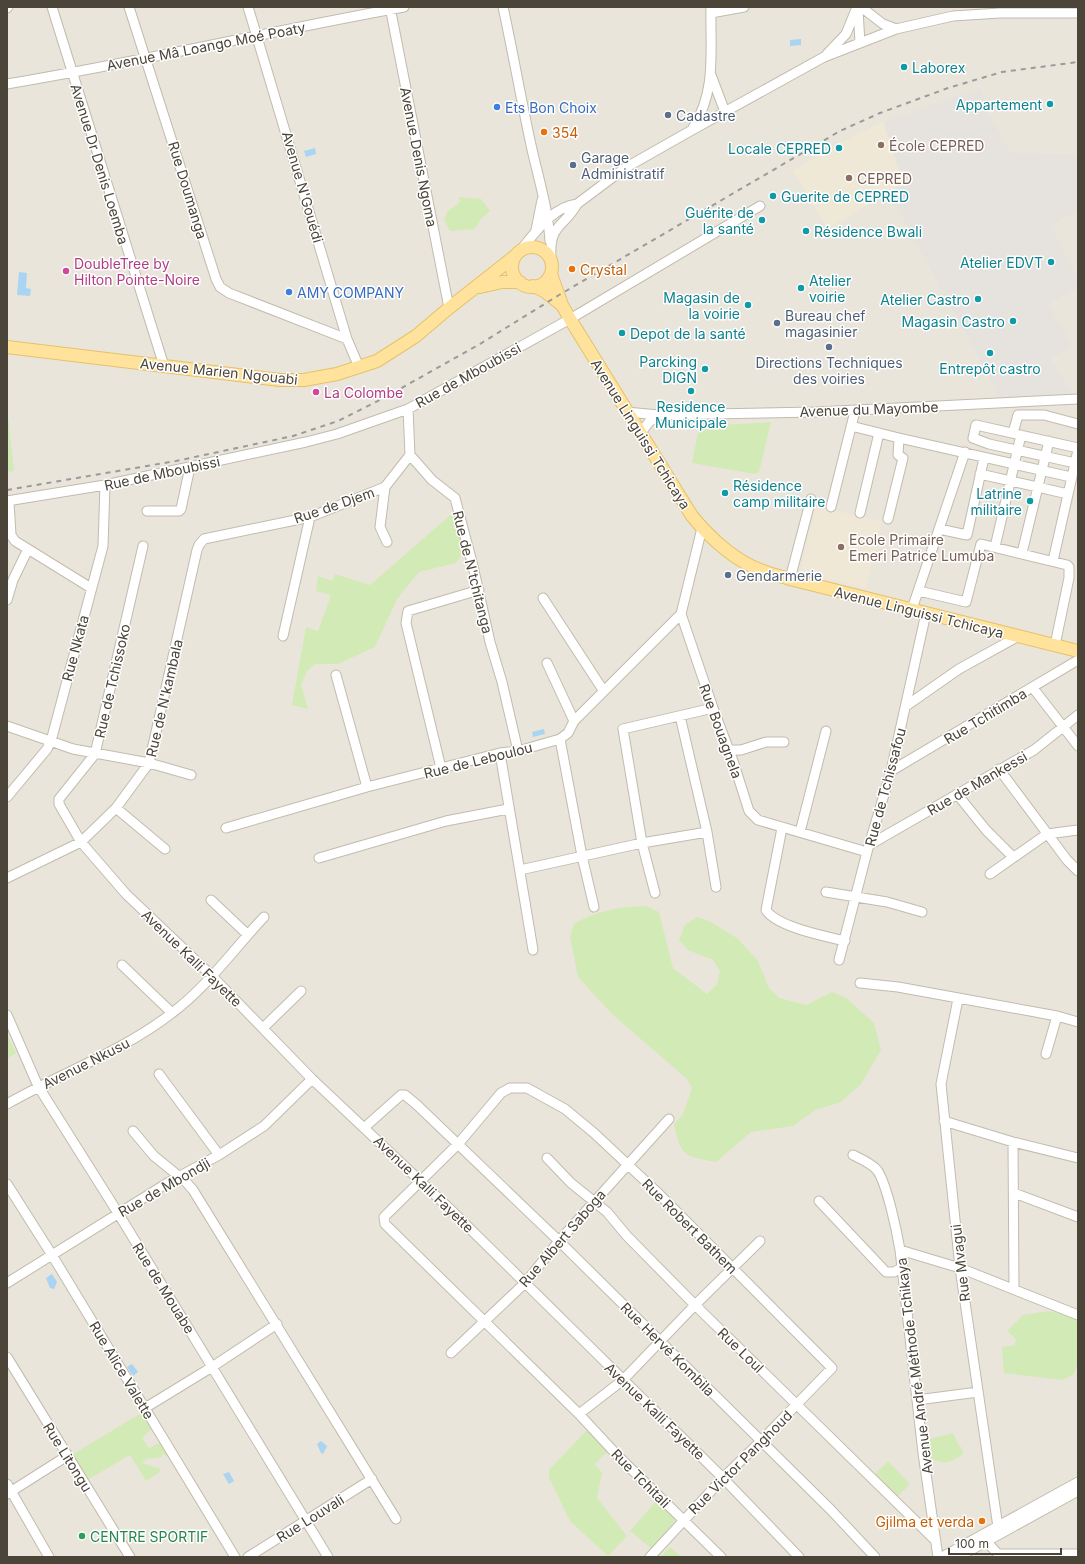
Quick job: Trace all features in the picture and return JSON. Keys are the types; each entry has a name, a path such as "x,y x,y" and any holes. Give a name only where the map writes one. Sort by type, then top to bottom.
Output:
{"main road":[{"path":"533,286 546,281 551,274 551,259 547,253 540,249 526,248 518,253 512,270 520,282 544,291 562,304"},
{"name":"Avenue Marien Ngouabi","path":"7,347 280,380 304,380 337,374 377,362 416,336 518,253"},
{"path":"551,274 562,304"},
{"name":"Avenue Marien Ngouabi","path":"476,288 502,282 520,282"},
{"name":"Avenue Linguissi Tchicaya","path":"562,304 626,412 692,516 702,528 745,563 763,571 790,579 1017,637 1078,651"}],"street":[{"name":"Avenue Dr Denis Loemba","path":"52,7 164,366"},
{"name":"Rue Doumanga","path":"129,7 147,57 211,265 220,287 229,293 347,339"},
{"name":"Avenue N'Gouédi","path":"248,7 347,339 359,367"},
{"name":"Avenue Mâ Loango Moé Poaty","path":"7,84 72,73 390,8 404,7"},
{"path":"503,7 542,196 554,206 566,208"},
{"path":"692,130 706,104 711,74 711,10 744,7"},
{"path":"858,7 883,24 896,29"},
{"path":"858,7 860,43"},
{"path":"824,57 846,34 858,7"},
{"name":"Avenue Denis Ngoma","path":"390,8 449,308"},
{"name":"Avenue Marien Ngouabi","path":"518,253 548,218 577,204 625,168 824,57 896,29 953,12 1000,10 1078,13"},
{"path":"711,74 725,112"},
{"name":"Avenue Marien Ngouabi","path":"542,196 548,218 551,259"},
{"name":"Avenue Marien Ngouabi","path":"535,233 540,214 542,196"},
{"name":"Avenue Marien Ngouabi","path":"550,245 554,232 573,211 577,204"},
{"name":"Rue de Mboubissi","path":"8,501 105,485 337,434 408,409 570,319 760,206"},
{"name":"Avenue du Mayombe","path":"626,412 659,415 855,411 1078,399"},
{"path":"408,409 410,455"},
{"path":"831,507 855,411"},
{"path":"640,434 649,422 659,415"},
{"path":"994,547 1018,451 1018,415 1044,415 1078,424"},
{"path":"1053,561 1071,478 1075,464 1078,449 976,425 973,438 989,444 1075,464"},
{"path":"851,426 1071,478"},
{"path":"860,513 879,433"},
{"path":"888,519 903,458 898,455 899,438"},
{"path":"1022,553 1049,441"},
{"path":"912,609 965,452"},
{"name":"Rue de Djem","path":"199,545 204,539 310,516 385,487 410,455"},
{"name":"Rue de N'tchitanga","path":"410,455 432,480 454,498 479,590 490,642 502,682 518,751"},
{"path":"939,529 967,535 984,458"},
{"path":"147,510 179,511 184,506 190,467"},
{"path":"980,474 1068,494"},
{"name":"Rue Nkata","path":"7,797 47,749 51,741 103,546 105,485"},
{"path":"385,487 380,527 387,542"},
{"path":"790,579 811,499"},
{"path":"8,501 12,538 28,551 91,588"},
{"path":"283,636 310,516"},
{"path":"594,907 582,856 560,739 568,733 574,721 603,690 681,614 702,528"},
{"path":"919,591 966,602 981,544 1067,565 1069,570 1055,645"},
{"name":"Rue de N'kambala","path":"7,878 81,842 116,808 149,763 199,545"},
{"name":"Rue de Tchissoko","path":"59,804 60,795 95,754 143,546"},
{"path":"7,600 10,581 28,551"},
{"path":"442,768 406,623 408,611 479,590"},
{"path":"542,598 603,690"},
{"name":"Rue de Tchissafou","path":"839,960 891,771 926,613"},
{"name":"Rue Bouagnela","path":"681,614 712,708 730,750 748,811 758,820 782,828 869,848"},
{"path":"906,706 959,668 1017,637"},
{"name":"Rue Tchitimba","path":"891,771 1078,660"},
{"path":"547,663 574,721"},
{"path":"336,674 367,787"},
{"path":"1033,688 1078,746"},
{"path":"655,894 642,843 624,729 712,708"},
{"name":"Rue de Mankessi","path":"869,848 999,769 1034,750 1078,715"},
{"path":"680,716 707,832 716,887"},
{"path":"7,726 72,749 149,763 191,775"},
{"path":"800,832 826,731"},
{"name":"Rue de Leboulou","path":"226,828 367,787 500,753 518,751 560,739"},
{"path":"730,750 741,750 766,742 784,742"},
{"path":"500,753 508,809 533,950"},
{"path":"999,769 1072,867 1078,871"},
{"path":"958,794 986,830 1013,857"},
{"name":"Avenue Kalli Fayette","path":"59,804 81,842 126,894 212,975 312,1079 365,1127 723,1478 799,1557"},
{"path":"116,808 165,849"},
{"path":"319,858 446,822 508,809"},
{"path":"782,828 766,910 772,916 806,932 845,941"},
{"path":"990,874 1047,834 1078,830"},
{"path":"520,870 642,843 707,832"},
{"path":"826,892 887,902 922,912"},
{"path":"212,900 248,935"},
{"name":"Avenue Nkusu","path":"7,1104 38,1086 120,1048 172,1013 212,975 264,917"},
{"path":"122,965 172,1013"},
{"path":"860,983 898,987 1057,1016 1078,1022"},
{"path":"263,1028 300,991"},
{"name":"Rue Mvagui","path":"958,999 941,1084 960,1268 998,1527"},
{"name":"Rue de Mouabe","path":"7,1015 38,1086 118,1213 328,1557"},
{"path":"1046,1054 1057,1016"},
{"path":"159,1074 220,1155"},
{"name":"Rue de Mbondji","path":"7,1283 118,1213 220,1155 264,1126 312,1079"},
{"name":"Rue Robert Bathem","path":"385,1219 384,1217 458,1144 505,1090 517,1087 527,1088 565,1109 583,1123 628,1164 832,1368"},
{"name":"Rue Hervé Kombila","path":"365,1127 399,1096 404,1095 458,1144 559,1241 831,1510 875,1557"},
{"name":"Rue Albert Saboga","path":"451,1353 525,1283 594,1201 669,1120"},
{"path":"944,1121 1013,1142 1078,1158"},
{"path":"133,1131 158,1160 193,1190 396,1519"},
{"path":"1013,1142 1014,1289"},
{"name":"Avenue André Méthode Tchikaya","path":"853,1155 876,1170 881,1178 894,1220 903,1267 917,1400 938,1557"},
{"name":"Rue Loul","path":"547,1158 571,1183 607,1212 627,1236 695,1305 936,1541"},
{"name":"Rue Alice Valette","path":"7,1184 52,1255 235,1557"},
{"path":"1014,1193 1078,1217"},
{"path":"819,1201 886,1272 891,1273 903,1267"},
{"name":"Rue Tchitali","path":"385,1219 385,1224 579,1414 617,1455 721,1557"},
{"path":"579,1414 623,1380 695,1305 760,1241"},
{"path":"900,1250 960,1268 1078,1315"},
{"path":"145,1408 212,1367 277,1324"},
{"name":"Rue Litongu","path":"7,1358 130,1557"},
{"name":"Rue Victor Panghoud","path":"650,1557 723,1478 832,1368"},
{"path":"917,1400 978,1392"},
{"path":"49,1557 8,1489 67,1456"},
{"name":"Rue Louvali","path":"248,1557 372,1479"},
{"path":"942,1557 1078,1482"},
{"path":"958,1557 1078,1491"},
{"path":"986,1541 999,1556 1075,1555"}],"shaded area":[{"path":"7,7 1078,7 1078,1557 7,1557"},
{"path":"979,88 985,98 983,102 1010,153 1078,154 1078,211 1051,225 1078,280 1078,288 1048,304 1073,346 1051,358 1072,395 1001,399 889,193 904,184 884,122"},
{"name":"CEPRED","path":"883,122 903,184 827,229 793,171 841,142"},
{"name":"Ecole Primaire Emeri Patrice Lumuba","path":"816,506 882,522 866,588 800,572"}],"green space":[{"path":"459,197 481,199 490,211 480,220 475,229 450,231 444,219 448,211 460,202"},
{"path":"7,407 14,471 7,472"},
{"path":"771,422 759,472 755,474 692,463 699,428 701,426"},
{"path":"454,512 465,550 456,563 419,572 397,599 375,647 338,664 315,664 307,671 301,685 308,709 292,705 306,627 318,631 331,595 316,591 318,576 333,581 335,574 370,585"},
{"path":"646,906 659,912 673,968 707,994 717,984 720,971 713,960 688,950 679,940 685,925 697,917 711,922 737,938 758,961 769,988 779,998 806,1005 832,992 846,998 874,1023 881,1050 861,1084 841,1102 815,1110 793,1126 751,1132 716,1162 690,1156 686,1153 679,1143 674,1124 683,1114 692,1088 686,1078 613,1015 578,977 570,937 574,924 591,915 618,908"},
{"path":"7,1035 16,1053 7,1059"},
{"path":"1049,1311 1078,1319 1078,1364 1073,1375 1063,1380 1004,1373 1002,1347 1015,1345 1016,1339 1007,1331 1023,1315"},
{"path":"143,1412 153,1428 142,1438 149,1448 161,1442 170,1457 162,1454 162,1457 147,1459 142,1463 160,1469 160,1472 146,1481 130,1455 84,1482 70,1456"},
{"path":"586,1431 595,1433 610,1449 595,1464 602,1473 597,1498 627,1536 608,1556 570,1521 549,1478 549,1470"},
{"path":"953,1433 959,1446 962,1448 963,1454 949,1462 936,1461 926,1456 925,1443 930,1439"},
{"path":"888,1461 910,1484 896,1498 875,1474"},
{"path":"657,1500 677,1518 652,1549 630,1531"},
{"path":"670,1547 681,1557 661,1557"}],"water":[{"path":"801,39 801,45 790,46 790,40"},
{"path":"315,148 316,154 306,157 304,151"},
{"path":"19,272 27,273 26,288 31,289 30,296 17,295"},
{"path":"544,729 545,734 533,737 532,732"},
{"path":"52,1274 57,1282 54,1289 50,1288 46,1278"},
{"path":"132,1364 138,1372 133,1376 127,1367"},
{"path":"321,1441 327,1446 323,1454 321,1453 317,1444"},
{"path":"229,1472 234,1481 229,1484 223,1474"}],"railway":[{"path":"7,490 176,461 293,436 338,421 380,400 480,344 559,295 840,131 880,113 948,88 1002,72 1078,62"}],"place":[{"name":"Laborex","path":"904,67"},
{"name":"Appartement","path":"1050,104"},
{"name":"Ets Bon Choix","path":"497,107"},
{"name":"Cadastre","path":"668,115"},
{"name":"354","path":"544,132"},
{"name":"École CEPRED","path":"881,145"},
{"name":"Locale CEPRED","path":"839,148"},
{"name":"Garage Administratif","path":"573,165"},
{"name":"CEPRED","path":"849,178"},
{"name":"Guerite de CEPRED","path":"773,196"},
{"name":"Guérite de la santé","path":"762,220"},
{"name":"Résidence Bwali","path":"806,231"},
{"name":"Atelier EDVT","path":"1051,262"},
{"name":"Crystal","path":"572,269"},
{"name":"DoubleTree by Hilton Pointe-Noire","path":"66,271"},
{"name":"Atelier voirie","path":"801,288"},
{"name":"AMY COMPANY","path":"289,292"},
{"name":"Atelier Castro","path":"978,299"},
{"name":"Magasin de la voirie","path":"748,305"},
{"name":"Magasin Castro","path":"1013,321"},
{"name":"Bureau chef magasinier","path":"777,323"},
{"name":"Depot de la santé","path":"622,333"},
{"name":"Directions Techniques des voiries","path":"829,347"},
{"name":"Entrepôt castro","path":"990,353"},
{"name":"Parcking DIGN","path":"705,369"},
{"name":"Residence Municipale","path":"691,391"},
{"name":"La Colombe","path":"316,392"},
{"name":"Résidence camp militaire","path":"725,493"},
{"name":"Latrine militaire","path":"1030,501"},
{"name":"Ecole Primaire Emeri Patrice Lumuba","path":"841,547"},
{"name":"Gendarmerie","path":"728,575"},
{"name":"Gjilma et verda","path":"982,1521"},
{"name":"CENTRE SPORTIF","path":"82,1536"}]}
